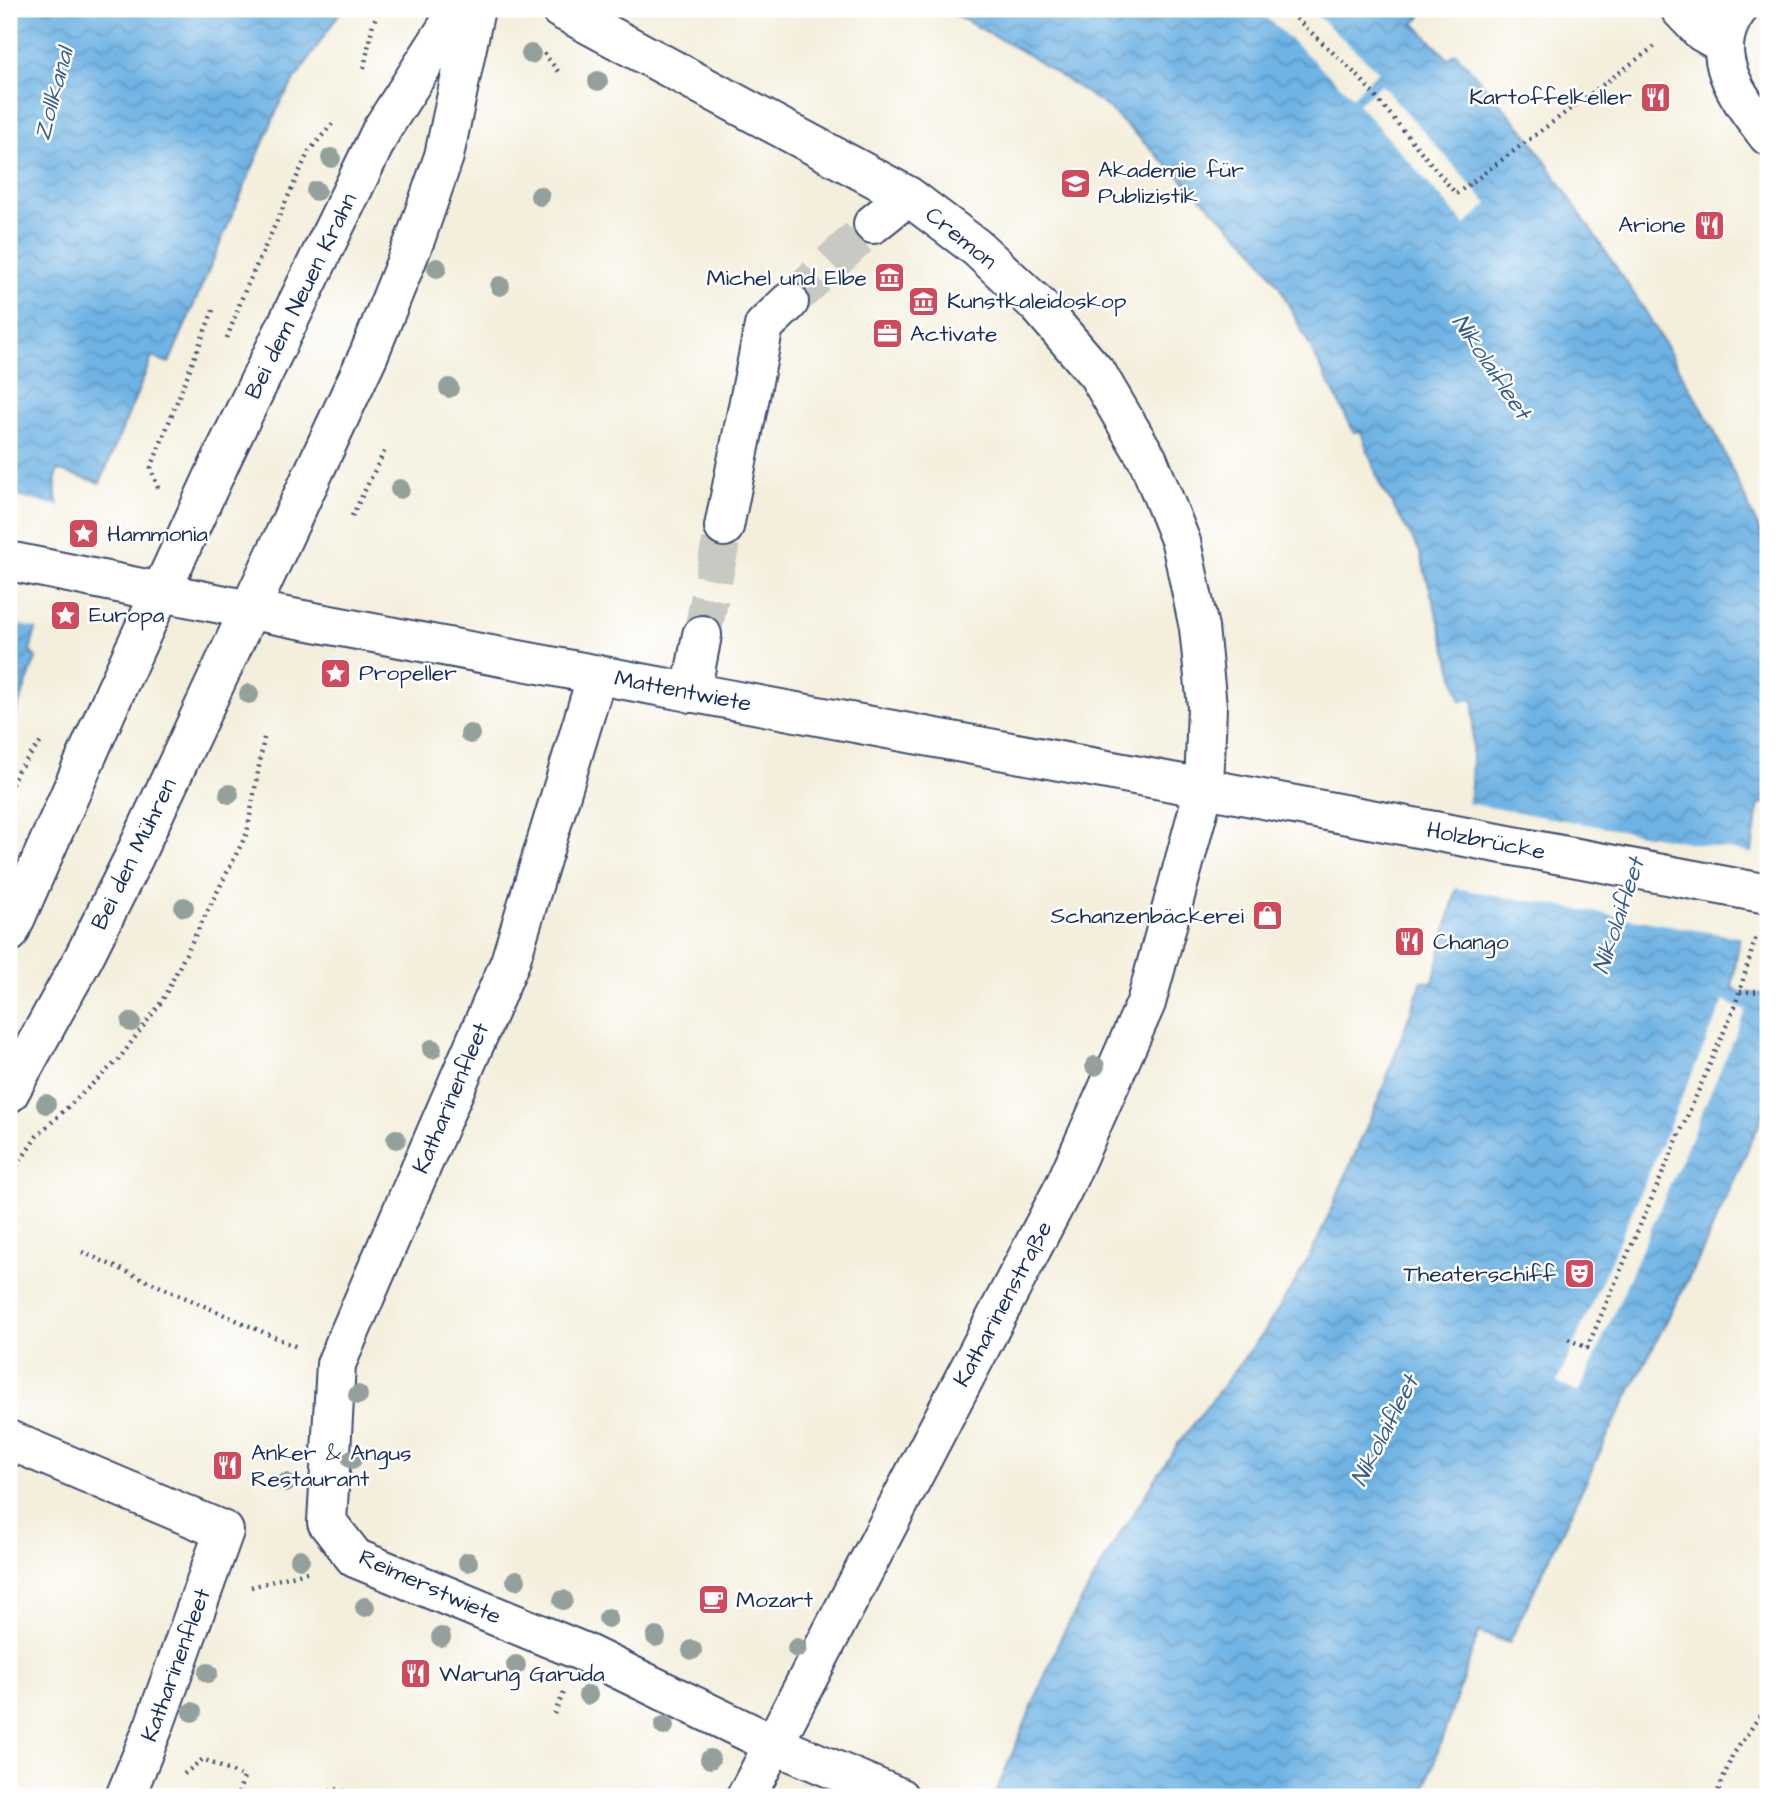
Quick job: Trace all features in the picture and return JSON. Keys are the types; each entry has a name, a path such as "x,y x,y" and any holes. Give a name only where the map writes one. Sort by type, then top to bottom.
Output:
{"street":[{"name":"Bei dem Neuen Krahn","path":"161,592 224,454 382,129 458,9"},
{"path":"250,610 369,354 416,237 444,156 475,9"},
{"name":"Cremon","path":"560,9 908,196 977,248 1038,305 1098,375 1149,460 1181,542 1199,628 1207,706 1204,789"},
{"path":"1680,9 1702,32 1723,44"},
{"path":"1738,9 1726,29 1723,44 1727,73 1768,136"},
{"path":"873,224 908,196"},
{"path":"724,527 764,326 789,302"},
{"name":"Mattentwiete","path":"9,561 250,610 1204,789"},
{"path":"9,933 161,592"},
{"name":"Bei den Mühren","path":"9,1093 90,946 250,610"},
{"path":"691,692 702,635"},
{"name":"Katharinenfleet","path":"327,1522 337,1364 510,962 597,675"},
{"name":"Holzbrücke","path":"1204,789 1768,894"},
{"name":"Katharinenstraße","path":"746,1797 1065,1185 1146,1003 1204,789"},
{"name":"Katharinenfleet","path":"9,1440 224,1531 154,1726 125,1797"},
{"name":"Reimerstwiete","path":"327,1522 355,1558 583,1652 774,1744 899,1797"}],"path":[{"path":"360,76 366,64 373,23 380,9"},
{"path":"1286,9 1360,78 1456,194 1651,49"},
{"path":"224,348 243,295 309,151 334,122"},
{"path":"165,496 156,486 151,468 213,310"},
{"path":"352,516 386,448"},
{"path":"9,1178 37,1136 119,1059 162,1001 247,832 264,738"},
{"path":"1568,1339 1587,1348 1740,992 1768,991"},
{"path":"82,1252 337,1364"},
{"path":"9,1654 15,1658"},
{"path":"1716,1797 1732,1756 1762,1713 1768,1698"},
{"path":"203,1759 244,1777 237,1797"},
{"path":"302,1797 339,1789 359,1797"}],"water":[{"name":"Zollkanal","path":"9,9 342,9 281,101 169,363 152,357 100,483 57,470 56,497 65,522 30,651 36,658 9,731"},
{"name":"Nikolaifleet","path":"945,9 1412,9 1421,17 1414,23 1448,59 1456,53 1527,134 1646,312 1711,424 1768,549 1768,804 1759,803 1732,988 1740,992 1768,995 1768,1099 1700,1256 1610,1431 1509,1643 1479,1632 1422,1797 994,1797 1062,1635 1116,1540 1178,1444 1262,1335 1316,1244 1380,1096 1422,981 1433,983 1456,889 1471,786 1474,699 1461,701 1419,550 1380,484 1361,432 1354,432 1279,286 1253,248 1106,106 1027,54"}],"pier":[{"path":"1257,9 1310,9 1378,71 1353,97"},
{"path":"1381,84 1488,204 1465,225 1358,104"},
{"path":"9,496 60,506 68,521 40,629 9,623"},
{"path":"1466,803 1755,854 1743,938 1454,888"},
{"path":"1724,1001 1746,1011 1579,1393 1557,1383"}],"tunnel":[{"path":"789,302 873,224"},
{"path":"702,635 724,527"}],"place":[{"name":"Kartoffelkeller","path":"1655,97"},
{"name":"Akademie für Publizistik","path":"1075,183"},
{"name":"Arione","path":"1709,225"},
{"name":"Michel und Elbe","path":"890,278"},
{"name":"Kunstkaleidoskop","path":"924,301"},
{"name":"Activate","path":"887,334"},
{"name":"Hammonia","path":"84,534"},
{"name":"Europa","path":"66,615"},
{"name":"Propeller","path":"336,673"},
{"name":"Schanzenbäckerei","path":"1267,916"},
{"name":"Chango","path":"1410,942"},
{"name":"Theaterschiff","path":"1579,1274"},
{"name":"Anker & Angus Restaurant","path":"228,1466"},
{"name":"Mozart","path":"713,1600"},
{"name":"Warung Garuda","path":"416,1674"}]}
